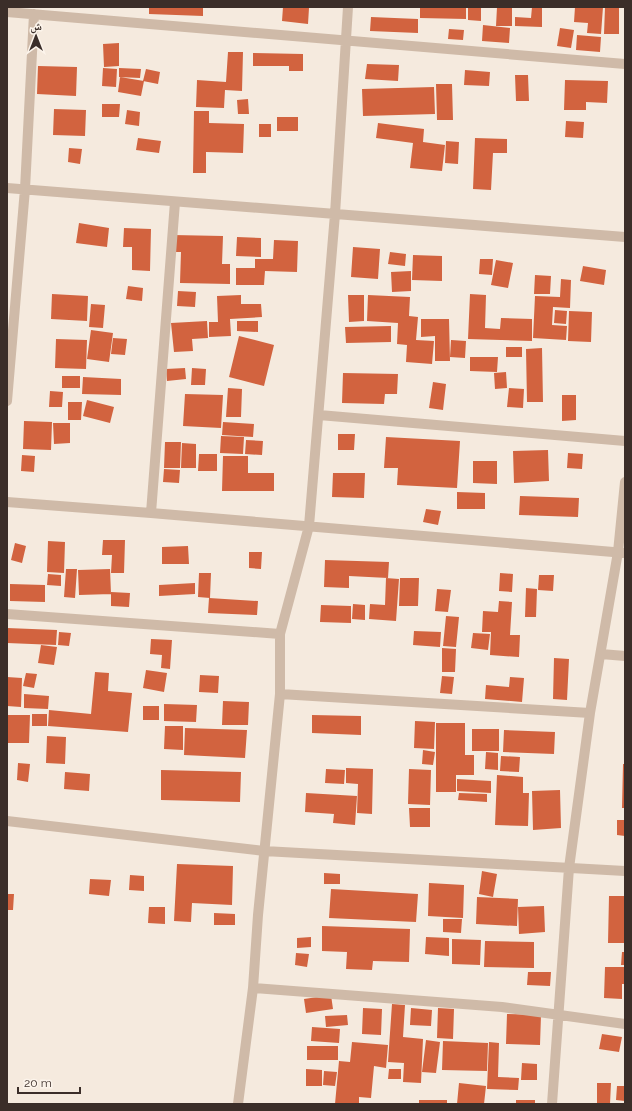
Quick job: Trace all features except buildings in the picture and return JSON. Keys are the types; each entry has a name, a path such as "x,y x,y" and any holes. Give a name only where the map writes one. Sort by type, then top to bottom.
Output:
{"street":[{"path":"238,1104 253,988 264,851 280,694 280,634 309,526 335,214 348,7"},
{"path":"7,12 625,64"},
{"path":"7,401 10,332 25,189 34,14"},
{"path":"7,188 625,238"},
{"path":"151,513 175,202"},
{"path":"319,415 625,441"},
{"path":"552,1104 569,868 590,713 622,552 625,482"},
{"path":"7,502 622,552"},
{"path":"7,614 280,634"},
{"path":"601,654 625,656"},
{"path":"280,694 590,713"},
{"path":"7,821 264,851 625,871"},
{"path":"253,988 502,1007 558,1016 625,1024"}]}
